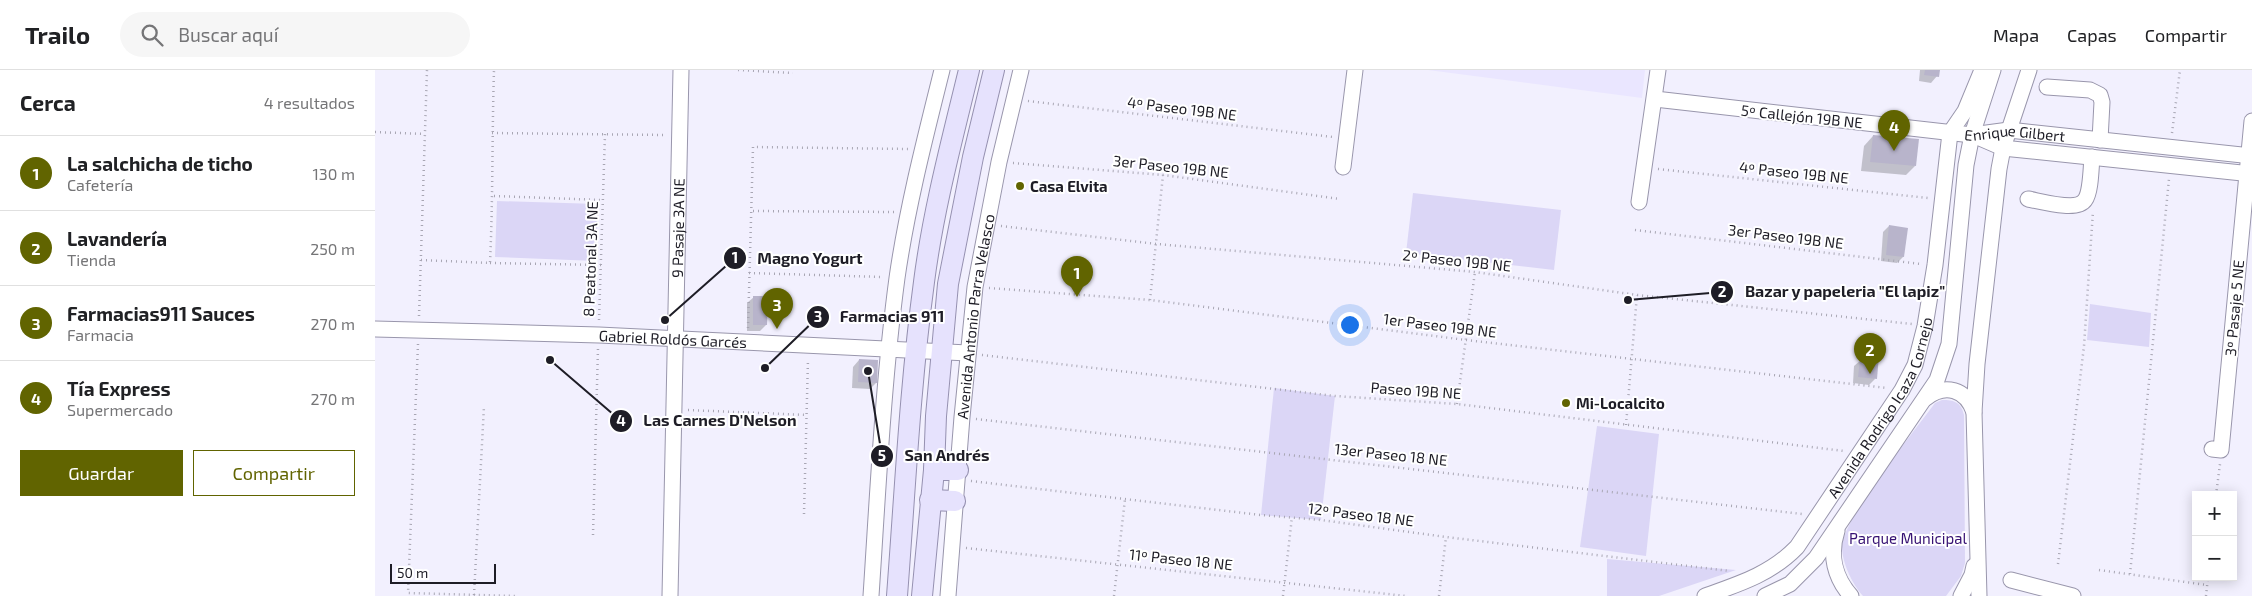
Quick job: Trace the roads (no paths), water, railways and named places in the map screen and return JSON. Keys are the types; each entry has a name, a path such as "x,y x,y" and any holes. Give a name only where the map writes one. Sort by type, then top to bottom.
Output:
{"main road":[{"path":"897,596 924,281 949,153 969,70"},
{"name":"Avenida Antonio Parra Velasco","path":"922,596 934,470 935,416 949,284 973,158 995,70"},
{"path":"934,470 957,475"},
{"path":"930,500 955,501"}],"street":[{"name":"9 Pasaje 3A NE","path":"671,596 681,70"},
{"path":"871,596 897,277 922,149 943,70"},
{"name":"Avenida Antonio Parra Velasco","path":"949,596 957,475 975,287 999,162 1021,70"},
{"path":"1343,167 1355,70"},
{"path":"1639,202 1658,70"},
{"name":"Avenida Rodrigo Icaza Cornejo","path":"1705,596 1762,575 1785,560 1797,547 1861,453 1902,390 1915,366 1925,326 1935,265 1950,133 1965,111 1982,70"},
{"name":"Avenida Rodrigo Icaza Cornejo","path":"1765,596 1790,584 1805,570 1840,523 1937,380 1949,344 1966,165 1972,135 1993,70"},
{"path":"1979,595 1974,412 1978,354 2003,148 2029,70"},
{"path":"2047,87 2090,90 2101,95 2103,102 2099,140"},
{"name":"5º Callejón 19B NE","path":"1655,100 1972,135"},
{"name":"3º Pasaje 5 NE","path":"2216,449 2249,173 2252,121"},
{"name":"Enrique Gilbert","path":"1972,135 2009,130 2250,156"},
{"name":"Enrique Gilbert","path":"1972,135 2003,148 2249,173"},
{"path":"2028,199 2072,206 2085,201 2088,192 2092,157"},
{"name":"Gabriel Roldós Garcés","path":"375,328 599,335 968,353"},
{"path":"1923,401 1939,390 1953,390 1966,397 1974,412"},
{"path":"1840,523 1834,540 1834,565 1839,579 1851,596"},
{"path":"1961,596 1972,575 1977,555"},
{"path":"2011,580 2073,596"}],"place":[{"name":"Tía Express","path":"1894,151"},
{"name":"Casa Elvita","path":"1020,186"},
{"name":"La salchicha de ticho","path":"1077,297"},
{"name":"Bazar y papeleria \"El lapiz\"","path":"1628,300"},
{"name":"Magno Yogurt","path":"665,320"},
{"name":"Farmacias911 Sauces","path":"777,329"},
{"name":"Las Carnes D'Nelson","path":"550,360"},
{"name":"Farmacias 911","path":"765,368"},
{"name":"San Andrés","path":"868,371"},
{"name":"Lavandería","path":"1870,374"},
{"name":"Mi-Localcito","path":"1566,403"}],"park label":[{"name":"Parque Municipal","path":"1908,538"}]}
